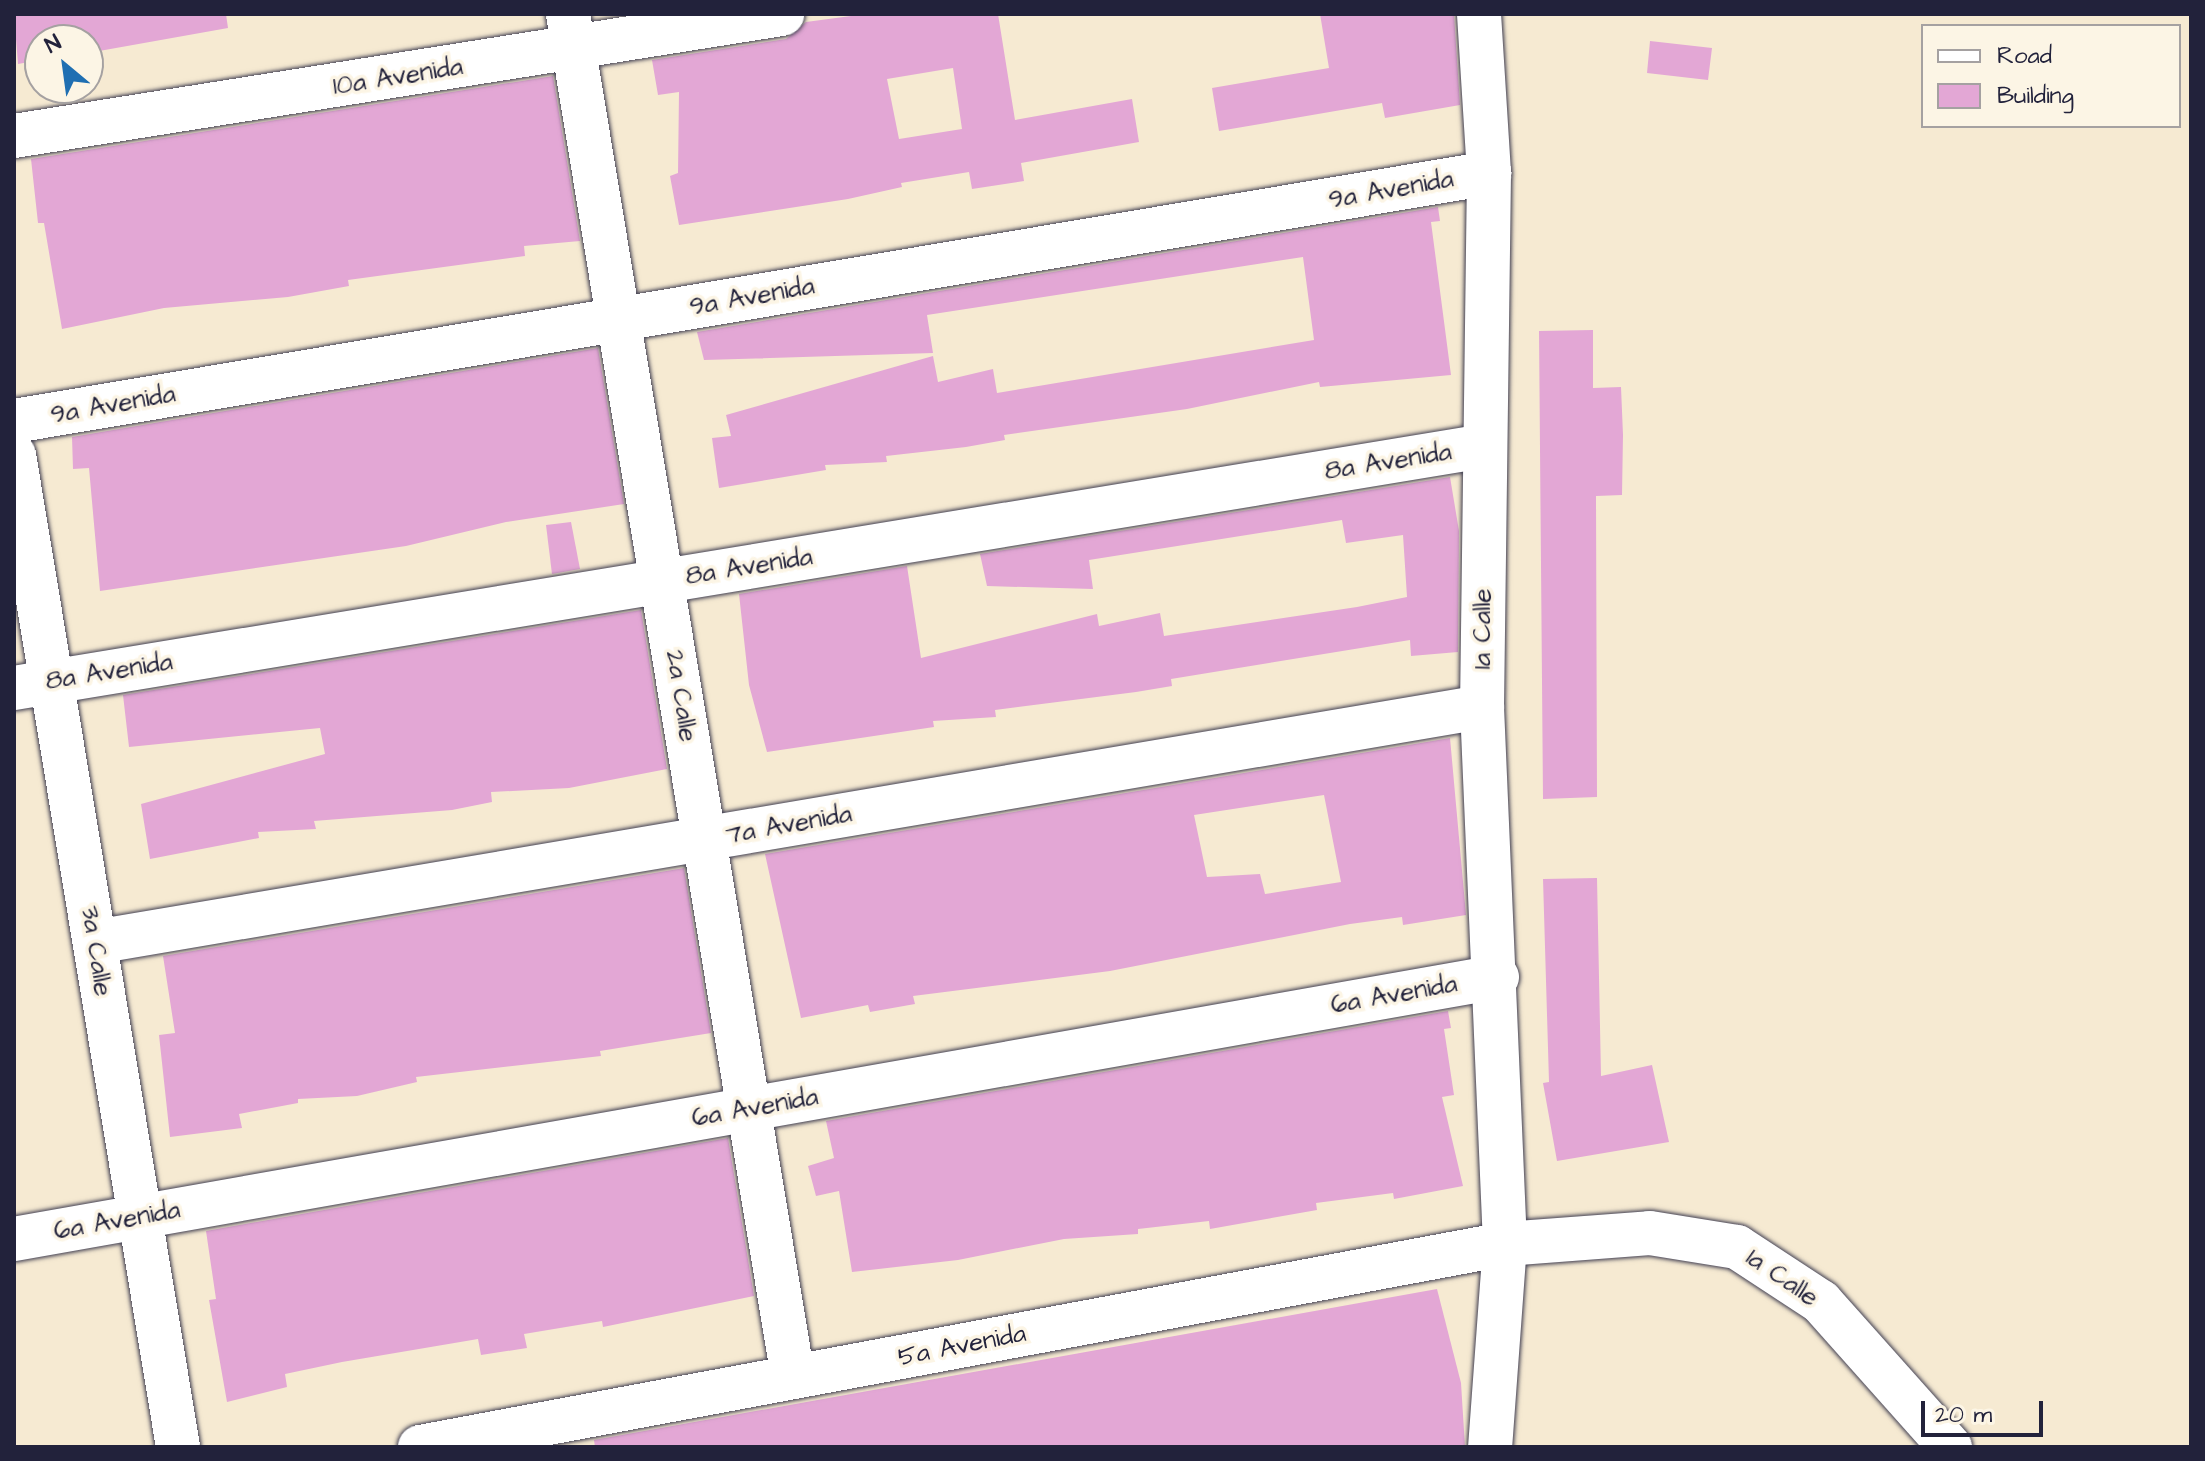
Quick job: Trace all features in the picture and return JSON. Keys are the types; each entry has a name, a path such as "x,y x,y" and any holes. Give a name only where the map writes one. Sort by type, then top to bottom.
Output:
{"street":[{"name":"10a Avenida","path":"14,136 571,32 782,14"},
{"name":"1a Calle","path":"1479,14 1489,173 1483,446 1482,707 1497,977 1505,1244 1490,1447"},
{"name":"2a Calle","path":"571,32 793,1377"},
{"name":"9a Avenida","path":"14,421 1489,173"},
{"name":"8a Avenida","path":"33,684 1483,446"},
{"name":"3a Calle","path":"14,455 33,684 95,942 178,1447"},
{"name":"7a Avenida","path":"95,942 1482,707"},
{"name":"6a Avenida","path":"14,1239 1497,977"},
{"name":"1a Calle","path":"1505,1244 1650,1233 1737,1247 1821,1302 1950,1447"},
{"name":"5a Avenida","path":"420,1447 1505,1244"}],"building":[{"path":"14,14 226,14 228,28 104,50 104,24 24,24 24,63 18,64"},
{"path":"866,14 998,14 1015,120 1132,99 1139,142 1021,163 1024,181 972,189 969,172 901,183 902,187 848,199 679,225 670,176 678,173 679,92 658,95 652,60 786,39 806,22","holes":["953,68 962,129 899,139 887,79"]},
{"path":"1320,14 1454,14 1460,105 1385,118 1382,103 1219,131 1212,88 1329,68"},
{"path":"1650,41 1712,48 1708,80 1647,73"},
{"path":"553,76 580,241 524,246 525,256 348,280 349,286 288,297 164,308 62,329 44,223 38,223 31,159"},
{"path":"1438,207 1440,221 1431,222 1451,375 1320,387 1319,382 1187,409 1004,435 1005,440 966,447 886,456 887,462 825,465 826,470 719,488 712,438 731,436 726,415 933,356 938,382 993,369 997,393 1314,340 1303,257 927,315 933,353 704,360 697,332"},
{"path":"1593,330 1593,388 1621,387 1623,435 1622,495 1596,496 1597,797 1543,799 1539,331"},
{"path":"598,348 624,504 506,522 406,546 100,591 89,468 73,469 72,437"},
{"path":"1450,477 1459,531 1458,652 1411,656 1410,640 1171,679 1172,686 995,710 996,717 933,721 934,727 767,752 749,685 739,594 907,566 921,658 1097,614 1099,626 1160,613 1164,636 1357,607 1407,597 1403,535 1346,543 1342,520 1089,560 1093,589 987,586 980,554"},
{"path":"571,522 580,569 552,574 546,525"},
{"path":"641,610 667,769 569,788 491,792 492,802 452,810 314,821 316,829 258,832 259,838 150,859 141,804 325,754 320,728 129,747 123,695"},
{"path":"1450,738 1466,915 1403,925 1402,917 1350,924 1110,971 913,996 915,1004 870,1012 868,1005 801,1018 765,854","holes":["1324,795 1341,882 1265,894 1260,874 1207,877 1194,815"]},
{"path":"684,868 711,1033 600,1051 601,1056 416,1077 417,1082 357,1096 298,1099 298,1103 239,1114 242,1128 170,1137 159,1035 175,1033 163,956"},
{"path":"1597,878 1601,1076 1652,1065 1669,1142 1557,1161 1543,1083 1549,1082 1543,879"},
{"path":"1448,1011 1451,1028 1444,1029 1454,1095 1442,1097 1463,1186 1394,1199 1393,1193 1316,1203 1317,1210 1210,1229 1209,1221 1138,1229 1138,1234 1064,1239 958,1260 852,1272 839,1191 816,1196 808,1166 834,1158 826,1121"},
{"path":"728,1138 754,1296 603,1327 602,1321 524,1334 527,1348 481,1355 478,1339 342,1362 285,1374 287,1387 227,1402 209,1300 216,1299 206,1231"},
{"path":"1437,1289 1461,1383 1465,1447 595,1447 594,1440"}]}
